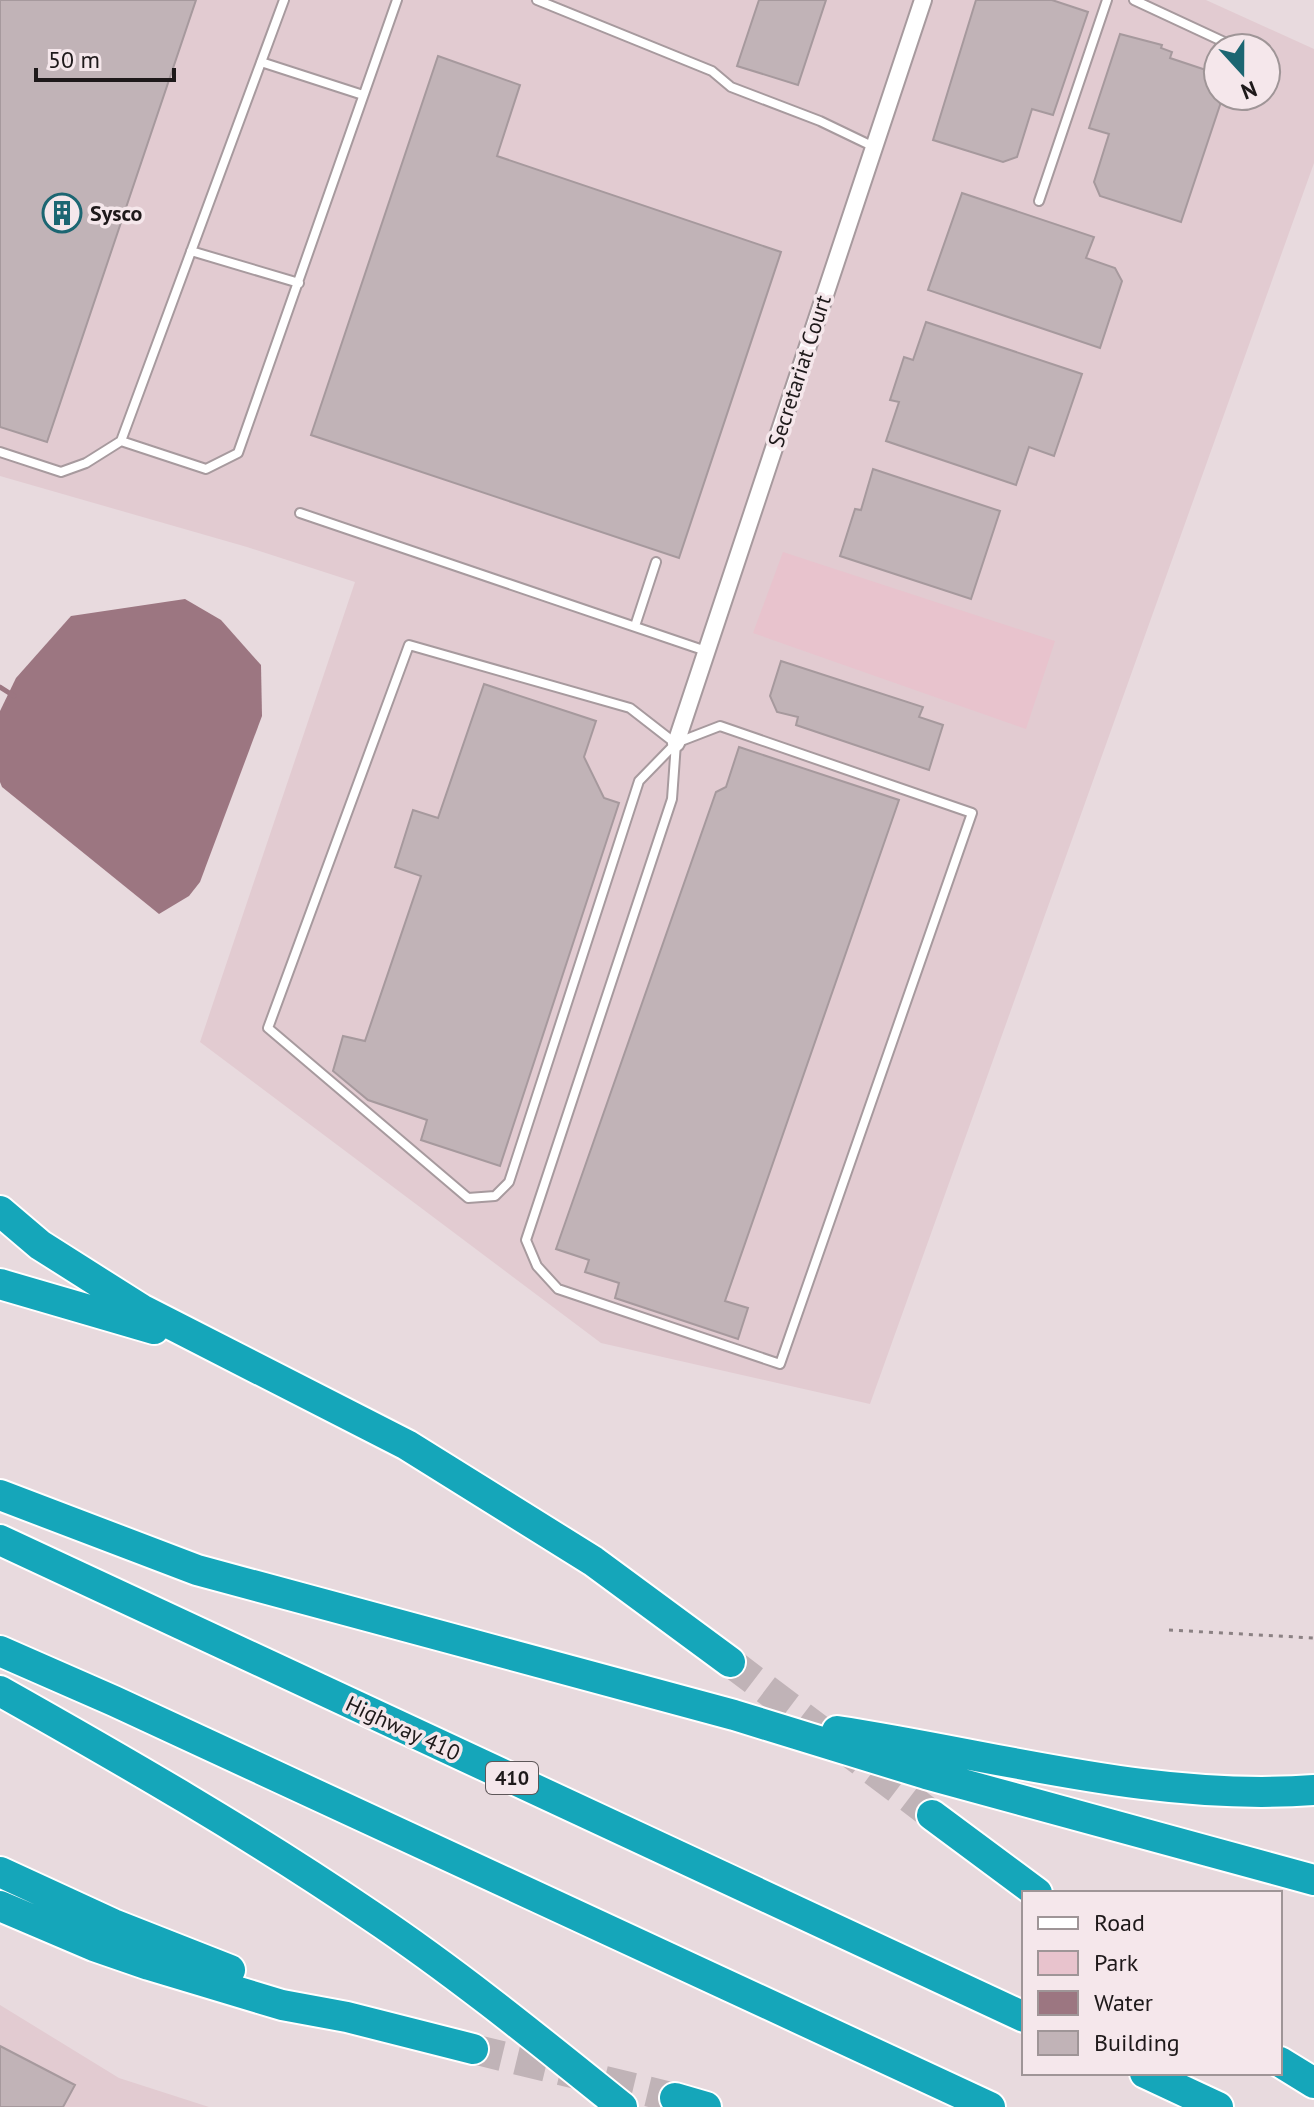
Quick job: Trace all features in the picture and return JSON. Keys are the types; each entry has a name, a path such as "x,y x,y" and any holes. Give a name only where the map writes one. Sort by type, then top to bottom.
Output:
{"highway":[{"path":"0,1211 40,1245 141,1309 407,1445 593,1561 730,1662"},
{"path":"0,1284 210,1345"},
{"path":"0,1495 197,1570 734,1715 926,1774 1314,1880"},
{"name":"Highway 410","path":"0,1540 1022,2016"},
{"path":"0,1651 990,2107"},
{"path":"0,1691 144,1772 371,1915 508,2015 622,2107"},
{"path":"734,1715 881,1737 1046,1771 1146,1785 1229,1792 1314,1790"},
{"path":"932,1815 1034,1891"},
{"path":"0,1872 113,1924 285,1989 347,2017"},
{"path":"0,1906 94,1946 149,1965 282,2005 347,2017 473,2049"},
{"path":"1282,2063 1314,2083"},
{"path":"1149,2075 1218,2107"},
{"path":"675,2098 706,2107"}],"street":[{"name":"Secretariat Court","path":"676,743 923,0"}],"lane":[{"path":"0,452 61,472 86,463 121,441 284,0"},
{"path":"121,441 206,469 238,453 397,0"},
{"path":"537,0 712,71 731,87 820,121 872,146"},
{"path":"1039,201 1107,0"},
{"path":"1134,0 1203,32"},
{"path":"261,62 363,95"},
{"path":"191,251 299,283"},
{"path":"300,513 706,651"},
{"path":"635,626 656,562"},
{"path":"676,743 630,708 409,645 268,1028 468,1198 495,1196 509,1182 639,781 676,743 720,726 972,813 780,1364 558,1289 537,1266 526,1240 672,799 676,743"}],"path":[{"path":"1169,1630 1314,1638"}],"shaded area":[{"path":"0,0 1206,0 1277,32 1202,32 1202,112 1282,112 1282,34 1314,49 1314,163 870,1404 601,1343 200,1042 355,582 247,547 0,476"},
{"path":"0,2005 119,2078 209,2107 0,2107"}],"green space":[{"path":"783,552 1055,641 1026,729 753,633"}],"water":[{"path":"185,599 221,620 261,665 262,716 200,882 189,896 159,914 2,787 0,711 16,678 71,616"}],"building":[{"name":"Sysco","path":"0,0 196,0 47,442 0,427"},
{"path":"759,0 826,0 798,85 737,66"},
{"path":"976,0 1052,0 1088,12 1053,115 1032,109 1017,157 1003,162 933,140"},
{"path":"1120,34 1162,45 1161,48 1172,52 1170,58 1202,69 1202,112 1218,112 1181,222 1100,196 1094,182 1109,134 1089,128"},
{"path":"438,56 520,85 497,156 781,252 679,558 311,435"},
{"path":"962,193 1094,237 1086,258 1115,268 1122,281 1100,348 928,290"},
{"path":"926,322 1082,374 1054,456 1029,447 1016,485 886,441 899,402 890,400 904,357 913,360"},
{"path":"873,469 1000,511 971,599 840,556 855,509 861,510"},
{"path":"781,661 923,707 919,717 943,725 929,770 796,725 798,717 777,712 770,696"},
{"path":"484,684 596,721 584,757 604,798 619,803 500,1166 421,1140 427,1120 368,1100 333,1071 343,1036 365,1041 421,876 395,867 413,810 438,818"},
{"path":"739,747 899,800 725,1301 748,1308 738,1339 615,1298 619,1283 585,1272 589,1260 556,1249 716,792 726,787"},
{"path":"0,2046 75,2085 63,2107 0,2107"}],"waterway":[{"path":"0,687 14,696"}],"tunnel":[{"path":"730,1662 932,1815"},
{"path":"473,2049 675,2098"}],"place":[{"name":"Sysco","path":"62,213"}]}
